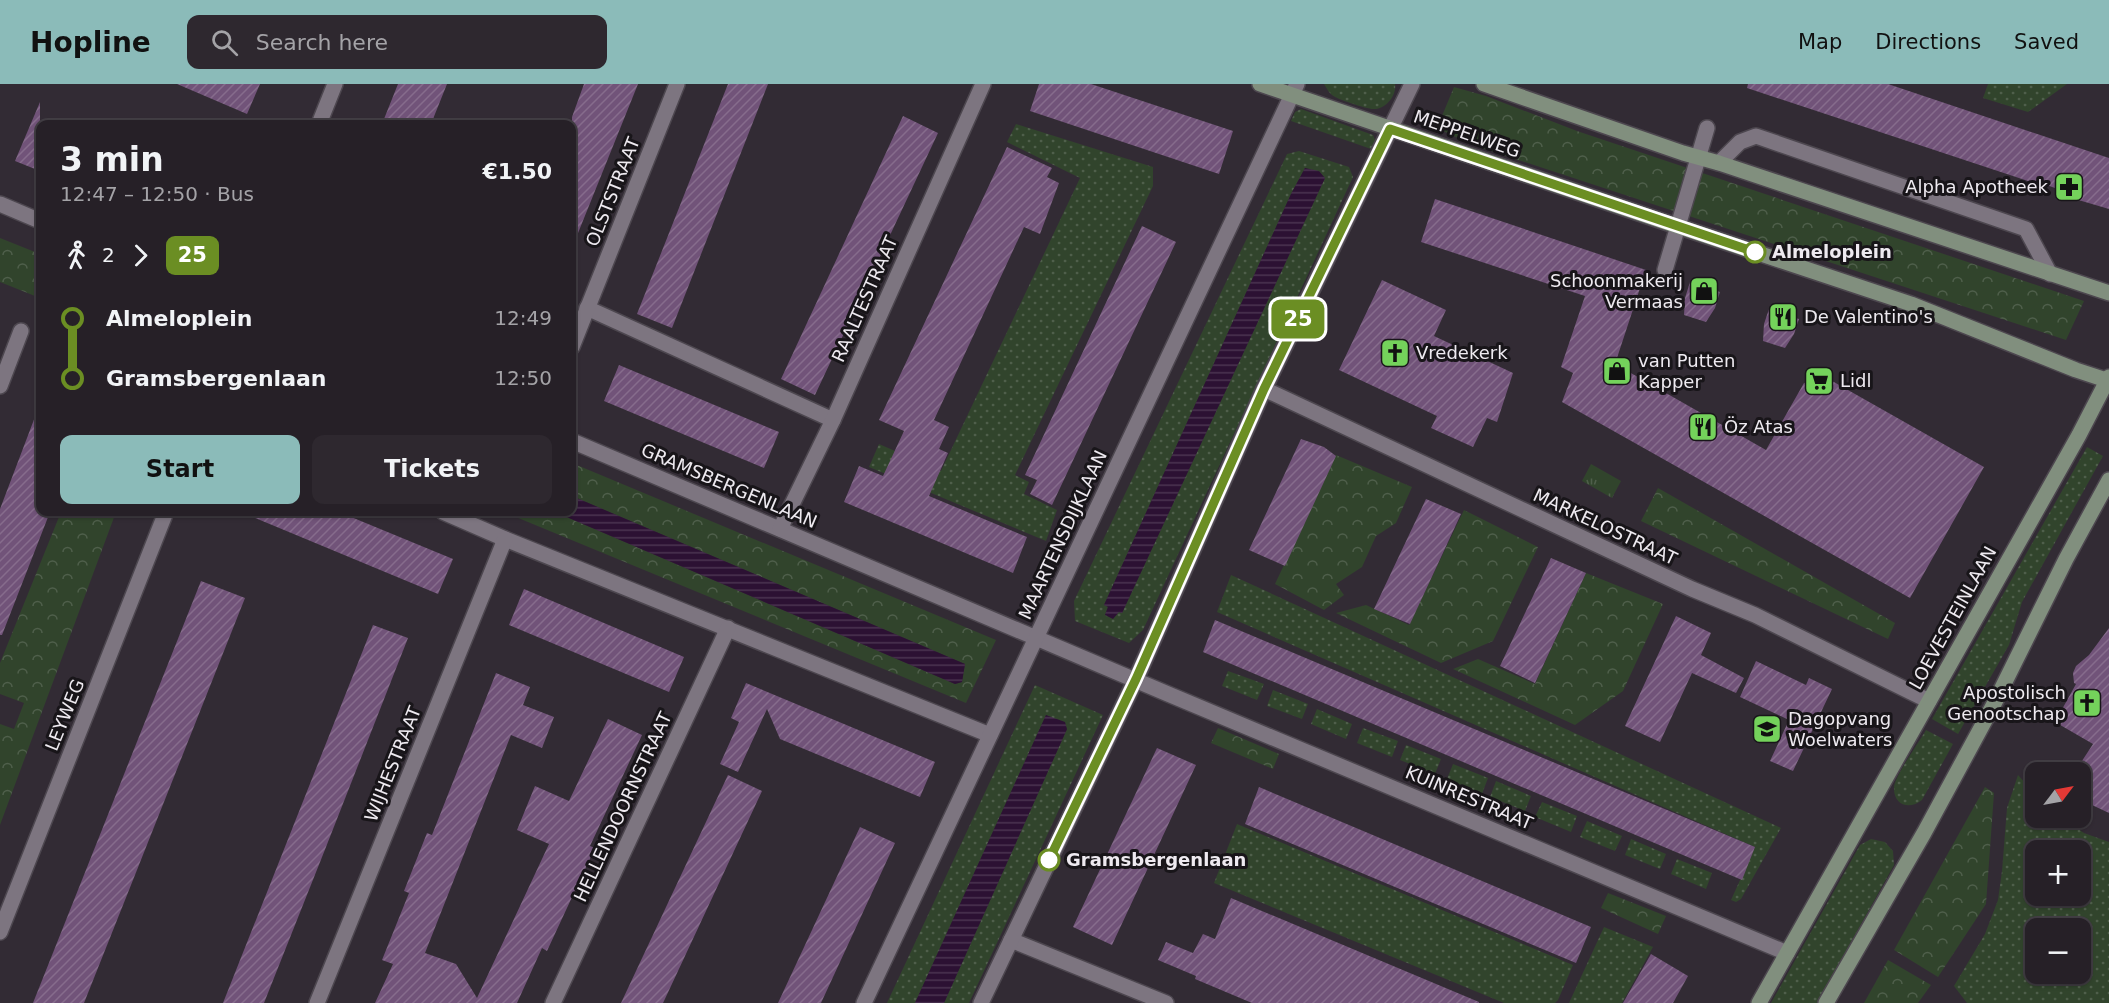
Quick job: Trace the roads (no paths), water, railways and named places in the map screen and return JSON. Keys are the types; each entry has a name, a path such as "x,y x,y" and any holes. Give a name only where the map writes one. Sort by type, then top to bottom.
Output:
{"main road":[{"name":"MEPPELWEG","path":"1260,84 1294,89 1390,129 1678,226"},
{"path":"1484,84 1683,153 2109,293"},
{"path":"1678,226 1911,304 2108,380"},
{"name":"LOEVESTEINLAAN","path":"1759,1003 2108,380"},
{"path":"1826,1003 1924,833 1995,702 2109,480"}],"street":[{"path":"321,120 335,84"},
{"name":"OLSTSTRAAT","path":"576,337 677,84"},
{"name":"RAALTESTRAAT","path":"780,529 833,420 983,84"},
{"path":"981,1003 1136,679 1264,389 1412,84"},
{"name":"MAARTENSDIJKLAAN","path":"864,1003 1294,89"},
{"path":"1665,270 1707,128"},
{"path":"1719,164 1740,142 1756,136 2026,229 2050,274"},
{"path":"0,204 36,219"},
{"path":"587,308 833,420"},
{"path":"0,386 21,331"},
{"name":"MARKELOSTRAAT","path":"1264,389 1682,585 1755,615 1929,701"},
{"name":"GRAMSBERGENLAAN","path":"576,443 1136,679"},
{"name":"LEYWEG","path":"0,932 164,516"},
{"path":"452,516 990,735"},
{"name":"WIJHESTRAAT","path":"317,1003 506,539"},
{"name":"HELLENDOORNSTRAAT","path":"553,1003 728,628"},
{"name":"KUINRESTRAAT","path":"1136,679 1787,953"},
{"path":"1011,940 1166,1003"}],"place":[{"name":"Alpha Apotheek","path":"2069,187"},
{"name":"Almeloplein","path":"1755,252"},
{"name":"Schoonmakerij Vermaas","path":"1704,291"},
{"name":"De Valentino's","path":"1783,317"},
{"name":"Vredekerk","path":"1395,353"},
{"name":"van Putten Kapper","path":"1617,371"},
{"name":"Lidl","path":"1819,381"},
{"name":"Öz Atas","path":"1703,427"},
{"name":"Apostolisch Genootschap","path":"2087,703"},
{"name":"Dagopvang Woelwaters","path":"1767,729"},
{"name":"Gramsbergenlaan","path":"1049,860"}]}
